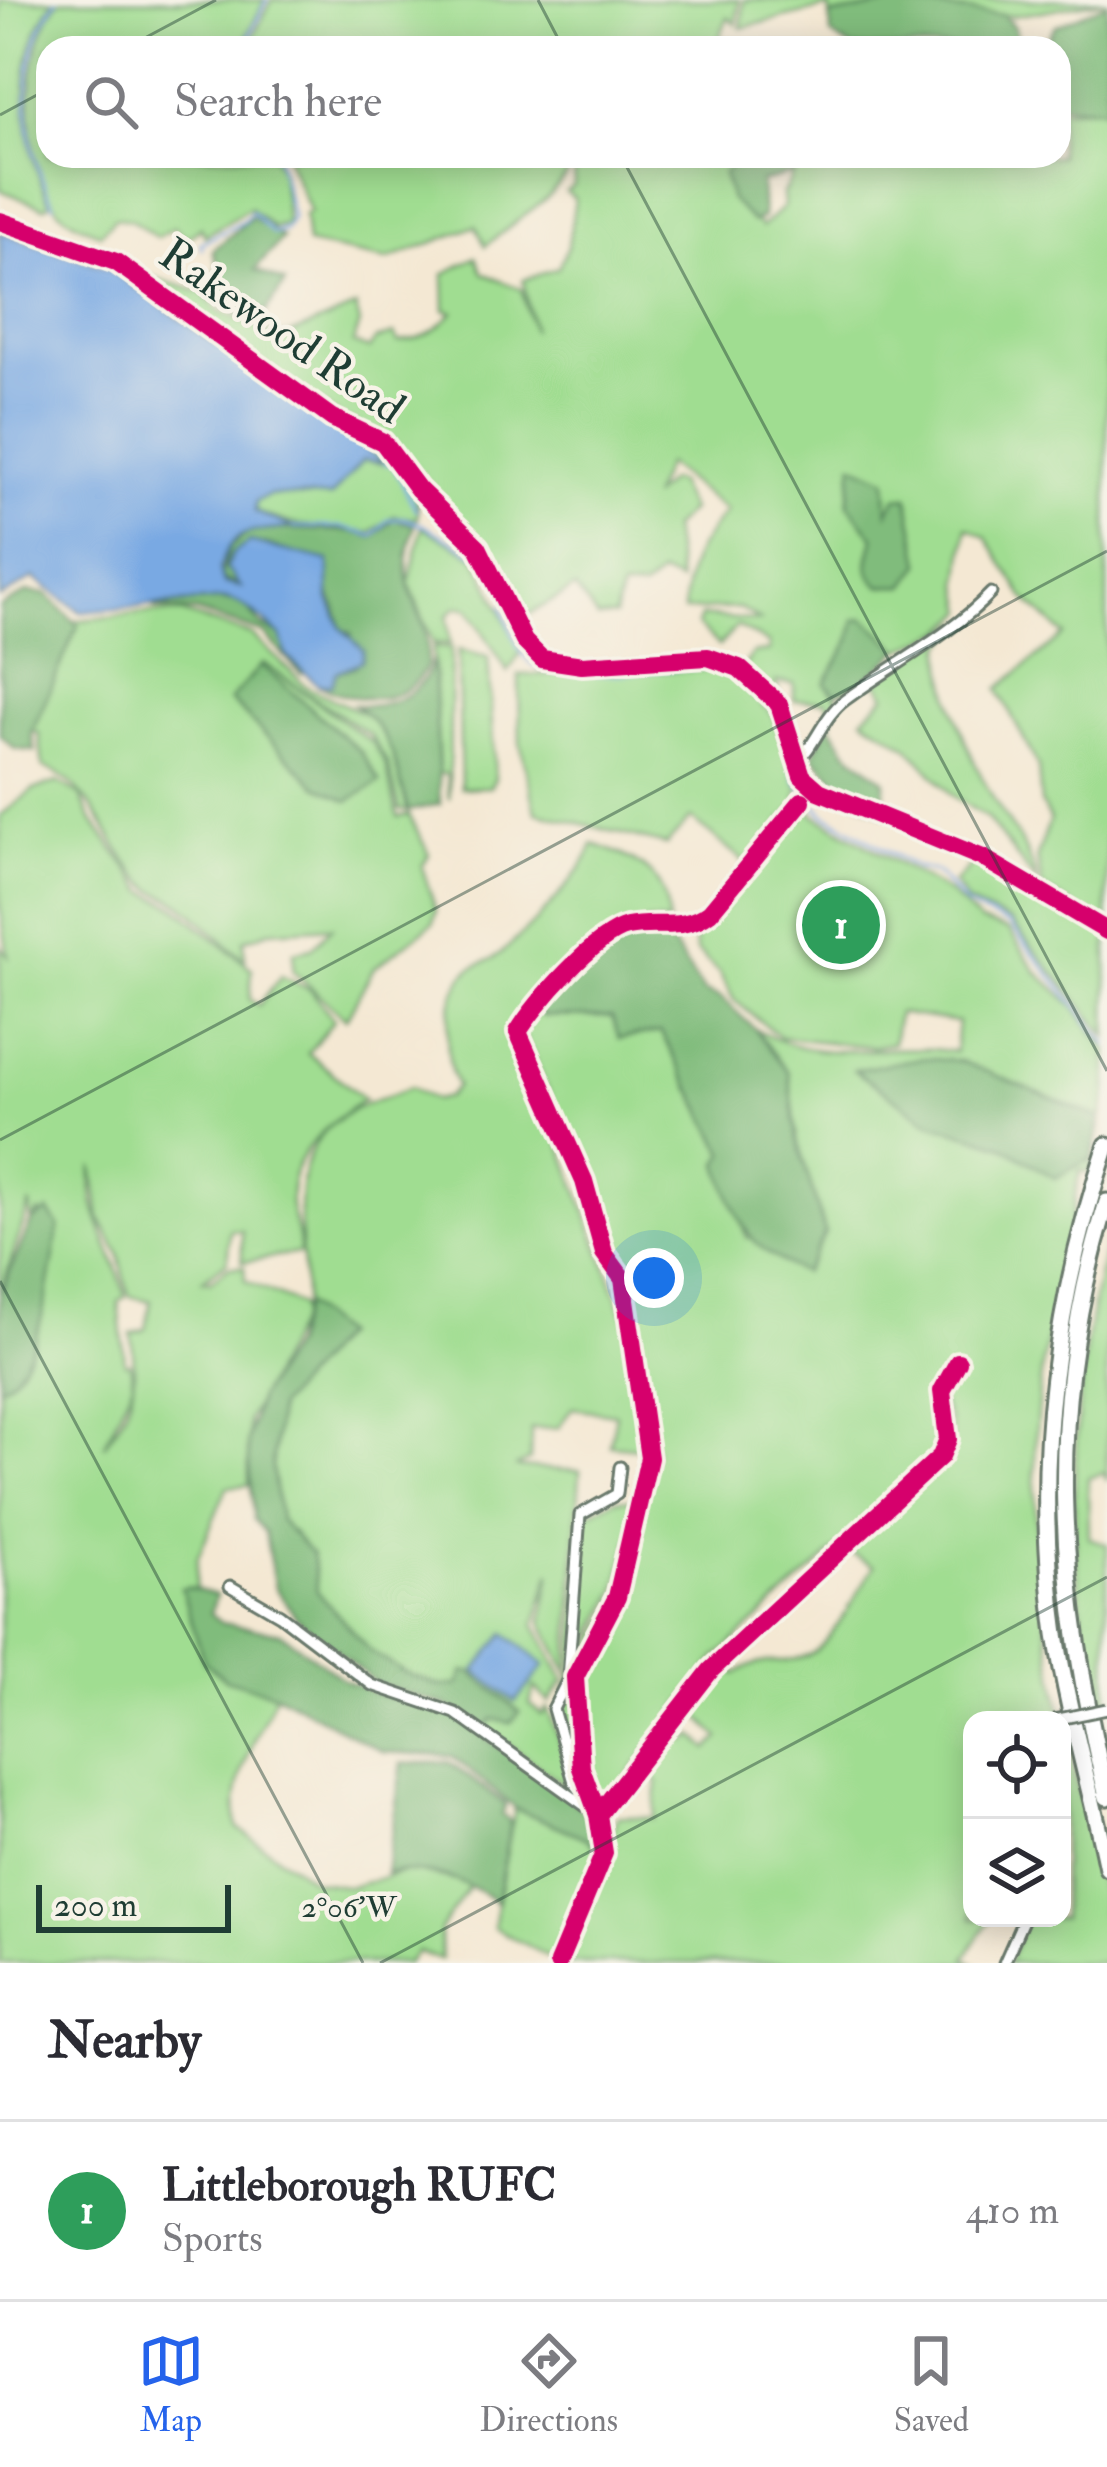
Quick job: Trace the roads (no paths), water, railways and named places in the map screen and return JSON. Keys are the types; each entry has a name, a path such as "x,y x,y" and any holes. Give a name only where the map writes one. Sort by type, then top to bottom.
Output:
{"highway":[{"path":"1107,1145 1064,1302 1046,1459 1057,1637 1107,1868"},
{"path":"1107,1202 1079,1309 1061,1459 1073,1636 1107,1797"}],"street":[{"name":"Rakewood Road","path":"0,221 116,262 332,418 382,442 418,489 478,547 524,641 542,659 582,665 722,658 772,694 799,758"},
{"path":"991,593 952,629 905,655 826,716 808,753 799,758 802,776 819,791 982,858 1107,931"},
{"path":"558,1963 604,1853 598,1815 574,1782 555,1733 553,1709 568,1679 580,1515 617,1494 620,1467"},
{"path":"230,1586 280,1616 372,1685 455,1713 598,1815"},
{"path":"1071,1716 1107,1708"},
{"path":"1004,1963 1020,1927"}],"water":[{"path":"0,232 108,268 385,463 363,460 331,497 270,495 256,501 255,512 293,527 239,537 219,570 224,583 241,587 226,568 233,553 250,542 329,561 329,599 342,629 364,650 362,661 337,672 331,685 318,685 287,656 281,636 247,609 225,599 81,612 34,578 0,598"},
{"path":"505,1633 545,1665 515,1702 475,1671"}],"waterway":[{"path":"38,36 57,0"},
{"path":"249,36 267,0"},
{"path":"36,42 27,102 36,159"},
{"path":"39,168 54,205"},
{"path":"202,248 201,243 243,222 252,212 273,234 285,230 292,217 280,168"},
{"path":"385,463 393,465 416,510"},
{"path":"293,527 340,527 373,536 388,520 403,518 477,555"},
{"path":"502,606 522,653 532,664 548,670 595,674 719,665"},
{"path":"728,668 754,687"},
{"path":"765,698 778,714"},
{"path":"786,740 797,781 824,814 916,868 936,872 967,906 1010,925 1107,1044"}],"place":[{"name":"Littleborough RUFC","path":"841,925"}]}
